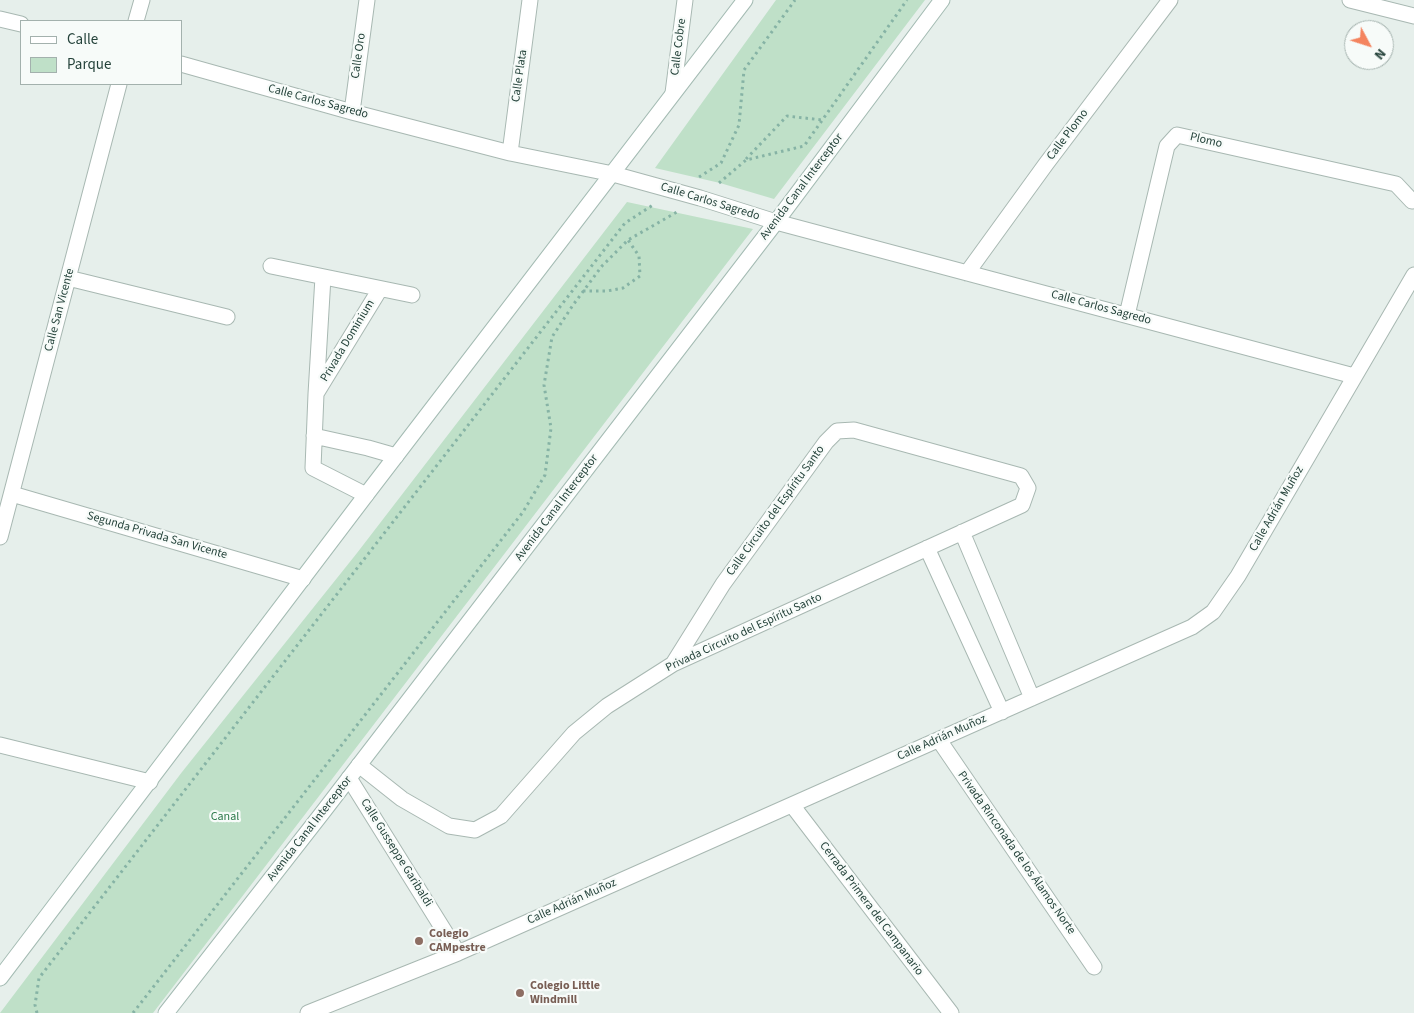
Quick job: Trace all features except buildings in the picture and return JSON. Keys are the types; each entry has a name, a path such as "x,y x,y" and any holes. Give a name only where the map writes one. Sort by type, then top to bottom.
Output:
{"street":[{"path":"136,20 142,0"},
{"name":"Calle Oro","path":"352,112 367,0"},
{"name":"Calle Plata","path":"510,153 530,0"},
{"name":"Calle Cobre","path":"673,93 685,0"},
{"path":"0,978 366,495 745,0"},
{"name":"Avenida Canal Interceptor","path":"166,1013 350,778 776,222 942,0"},
{"name":"Calle Plomo","path":"967,272 1170,0"},
{"path":"1350,0 1414,16"},
{"path":"0,19 20,24"},
{"name":"Calle Carlos Sagredo","path":"182,64 352,112 510,153 613,174 700,198 776,222 1354,376"},
{"name":"Calle San Vicente","path":"0,537 119,85"},
{"name":"Plomo","path":"1127,315 1167,146 1177,135 1396,184 1412,201"},
{"name":"Privada Dominium","path":"271,266 412,295"},
{"name":"Calle Adrián Muñoz","path":"308,1013 458,953 1192,627 1213,612 1238,576 1414,275"},
{"name":"Privada Dominium","path":"323,277 313,468 366,495"},
{"path":"68,278 227,317"},
{"name":"Privada Dominium","path":"316,394 380,289"},
{"name":"Calle Circuito del Espíritu Santo","path":"673,664 723,584 826,442 837,431 854,430 1021,476 1028,488"},
{"path":"314,436 396,456"},
{"name":"Privada Circuito del Espíritu Santo","path":"360,765 402,799 448,826 475,830 501,816 574,733 606,706 673,664 1022,505 1028,488"},
{"name":"Segunda Privada San Vicente","path":"12,494 303,578"},
{"path":"962,532 1032,698"},
{"path":"927,548 1002,712"},
{"name":"Privada Rinconada de los Álamos Norte","path":"939,740 1094,966"},
{"path":"0,745 150,782"},
{"name":"Calle Gusseppe Garibaldi","path":"350,778 458,953"},
{"name":"Cerrada Primera del Campanario","path":"792,805 950,1013"}],"path":[{"path":"37,1013 35,1005 39,978 625,224 721,163 739,125 744,70 795,0"},
{"path":"746,160 804,146 907,0"},
{"path":"133,1013 523,512 545,474 551,428 544,385 552,337 602,266 628,240 700,198 720,183 746,160 787,116 822,120"},
{"path":"583,291 607,291 623,288 640,276 639,256 628,240"}],"green space":[{"path":"776,0 925,0 774,199 720,183 655,168"},
{"name":"Canal","path":"627,202 753,229 153,1013 0,1013 182,772 357,553"}],"place":[{"name":"Colegio CAMpestre","path":"419,941"},
{"name":"Colegio Little Windmill","path":"520,993"}]}
